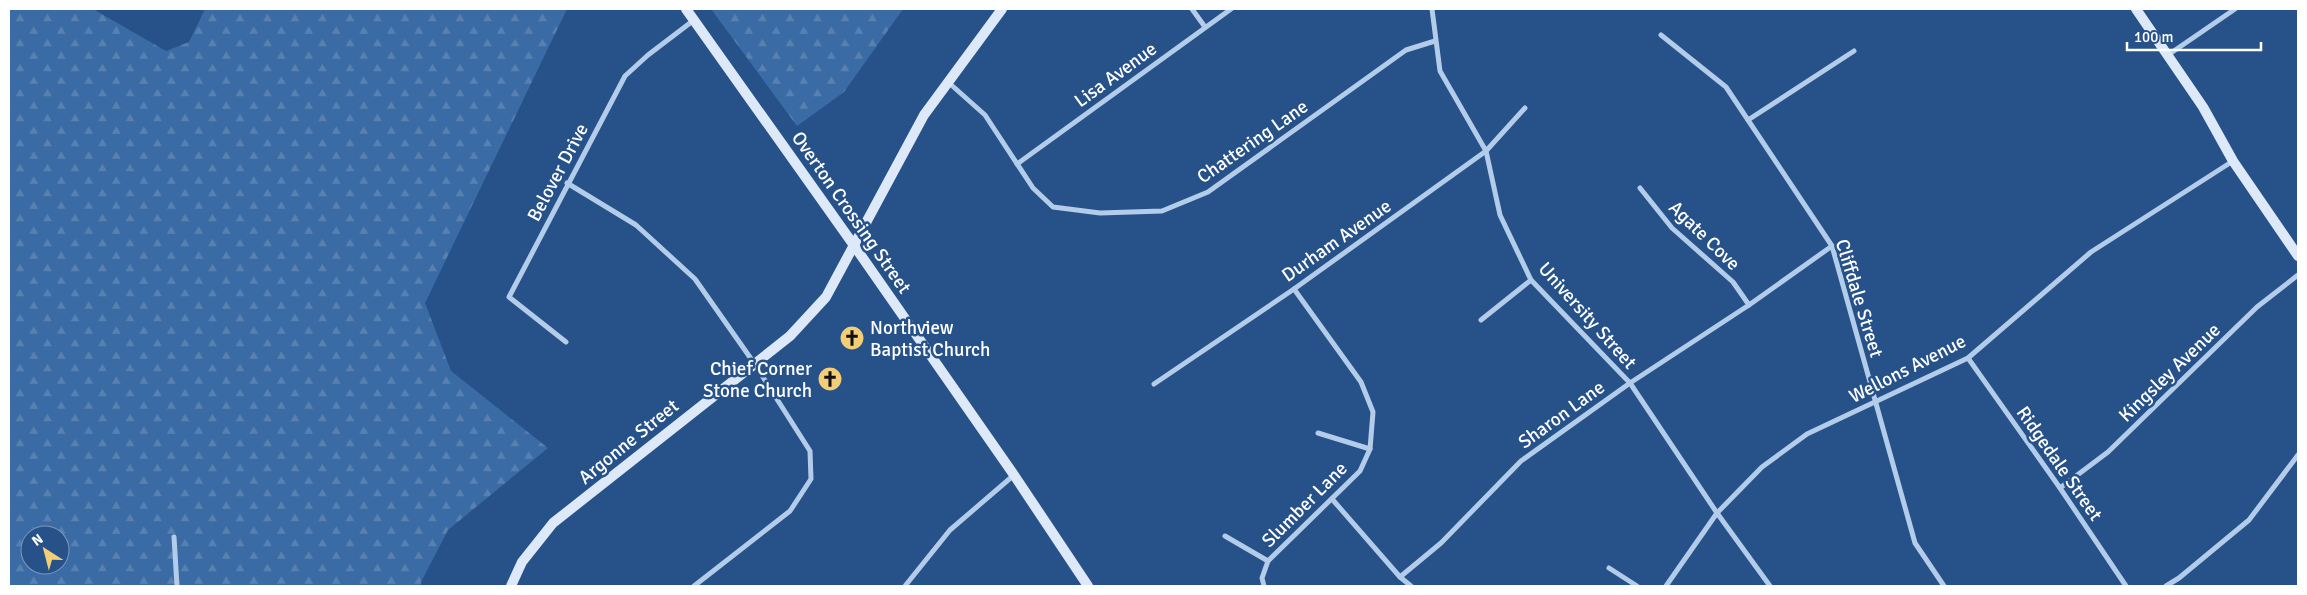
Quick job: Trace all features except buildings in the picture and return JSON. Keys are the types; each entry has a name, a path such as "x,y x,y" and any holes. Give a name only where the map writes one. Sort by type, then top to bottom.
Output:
{"street":[{"name":"Overton Crossing Street","path":"686,9 1014,475 1088,586"},
{"name":"Argonne Street","path":"511,586 522,562 553,523 790,336 826,297 924,115 1002,9"},
{"path":"1192,9 1205,27"},
{"name":"Lisa Avenue","path":"1017,164 1231,9"},
{"name":"University Street","path":"1432,9 1440,72 1486,151 1500,215 1531,280 1630,383 1716,513 1770,586"},
{"path":"2136,9 2203,107 2233,161 2298,256"},
{"path":"2168,56 2235,9"},
{"name":"Belover Drive","path":"566,342 509,297 567,183 625,76 648,55 694,20"},
{"name":"Cliffdale Street","path":"1661,35 1726,87 1832,246 1915,543 1944,586"},
{"name":"Chattering Lane","path":"948,82 985,115 1033,188 1053,207 1100,213 1162,212 1208,192 1406,50 1435,41"},
{"path":"1748,120 1854,51"},
{"name":"Durham Avenue","path":"1154,384 1294,289 1486,151 1525,108"},
{"name":"Wellons Avenue","path":"1666,586 1716,513 1762,467 1807,434 1876,404 1968,358 2091,252 2233,161"},
{"path":"567,183 636,225 695,279 754,363 810,451 811,479 790,511 694,586"},
{"name":"Agate Cove","path":"1640,188 1672,228 1733,282 1749,305"},
{"name":"Sharon Lane","path":"1400,577 1441,543 1521,462 1630,383 1749,305 1832,246"},
{"name":"Kingsley Avenue","path":"2060,488 2108,452 2258,308 2298,275"},
{"path":"1481,320 1531,280"},
{"name":"Slumber Lane","path":"1264,586 1262,578 1268,561 1360,471 1370,449 1373,412 1361,382 1294,289"},
{"name":"Ridgedale Street","path":"1968,358 2060,488 2126,586"},
{"path":"1318,433 1370,449"},
{"path":"2166,586 2249,520 2298,456"},
{"path":"906,586 950,530 1014,475"},
{"path":"1332,499 1400,577 1411,586"},
{"path":"1226,536 1268,561"},
{"path":"174,537 176,586"},
{"path":"1609,568 1637,586"}],"green space":[{"path":"9,9 93,9 166,51 189,42 205,9 567,9 425,303 451,371 548,448 448,530 421,582 421,586 9,586"},
{"path":"711,9 903,9 844,92 797,126"}],"place":[{"name":"Northview Baptist Church","path":"852,338"},
{"name":"Chief Corner Stone Church","path":"830,379"}]}
